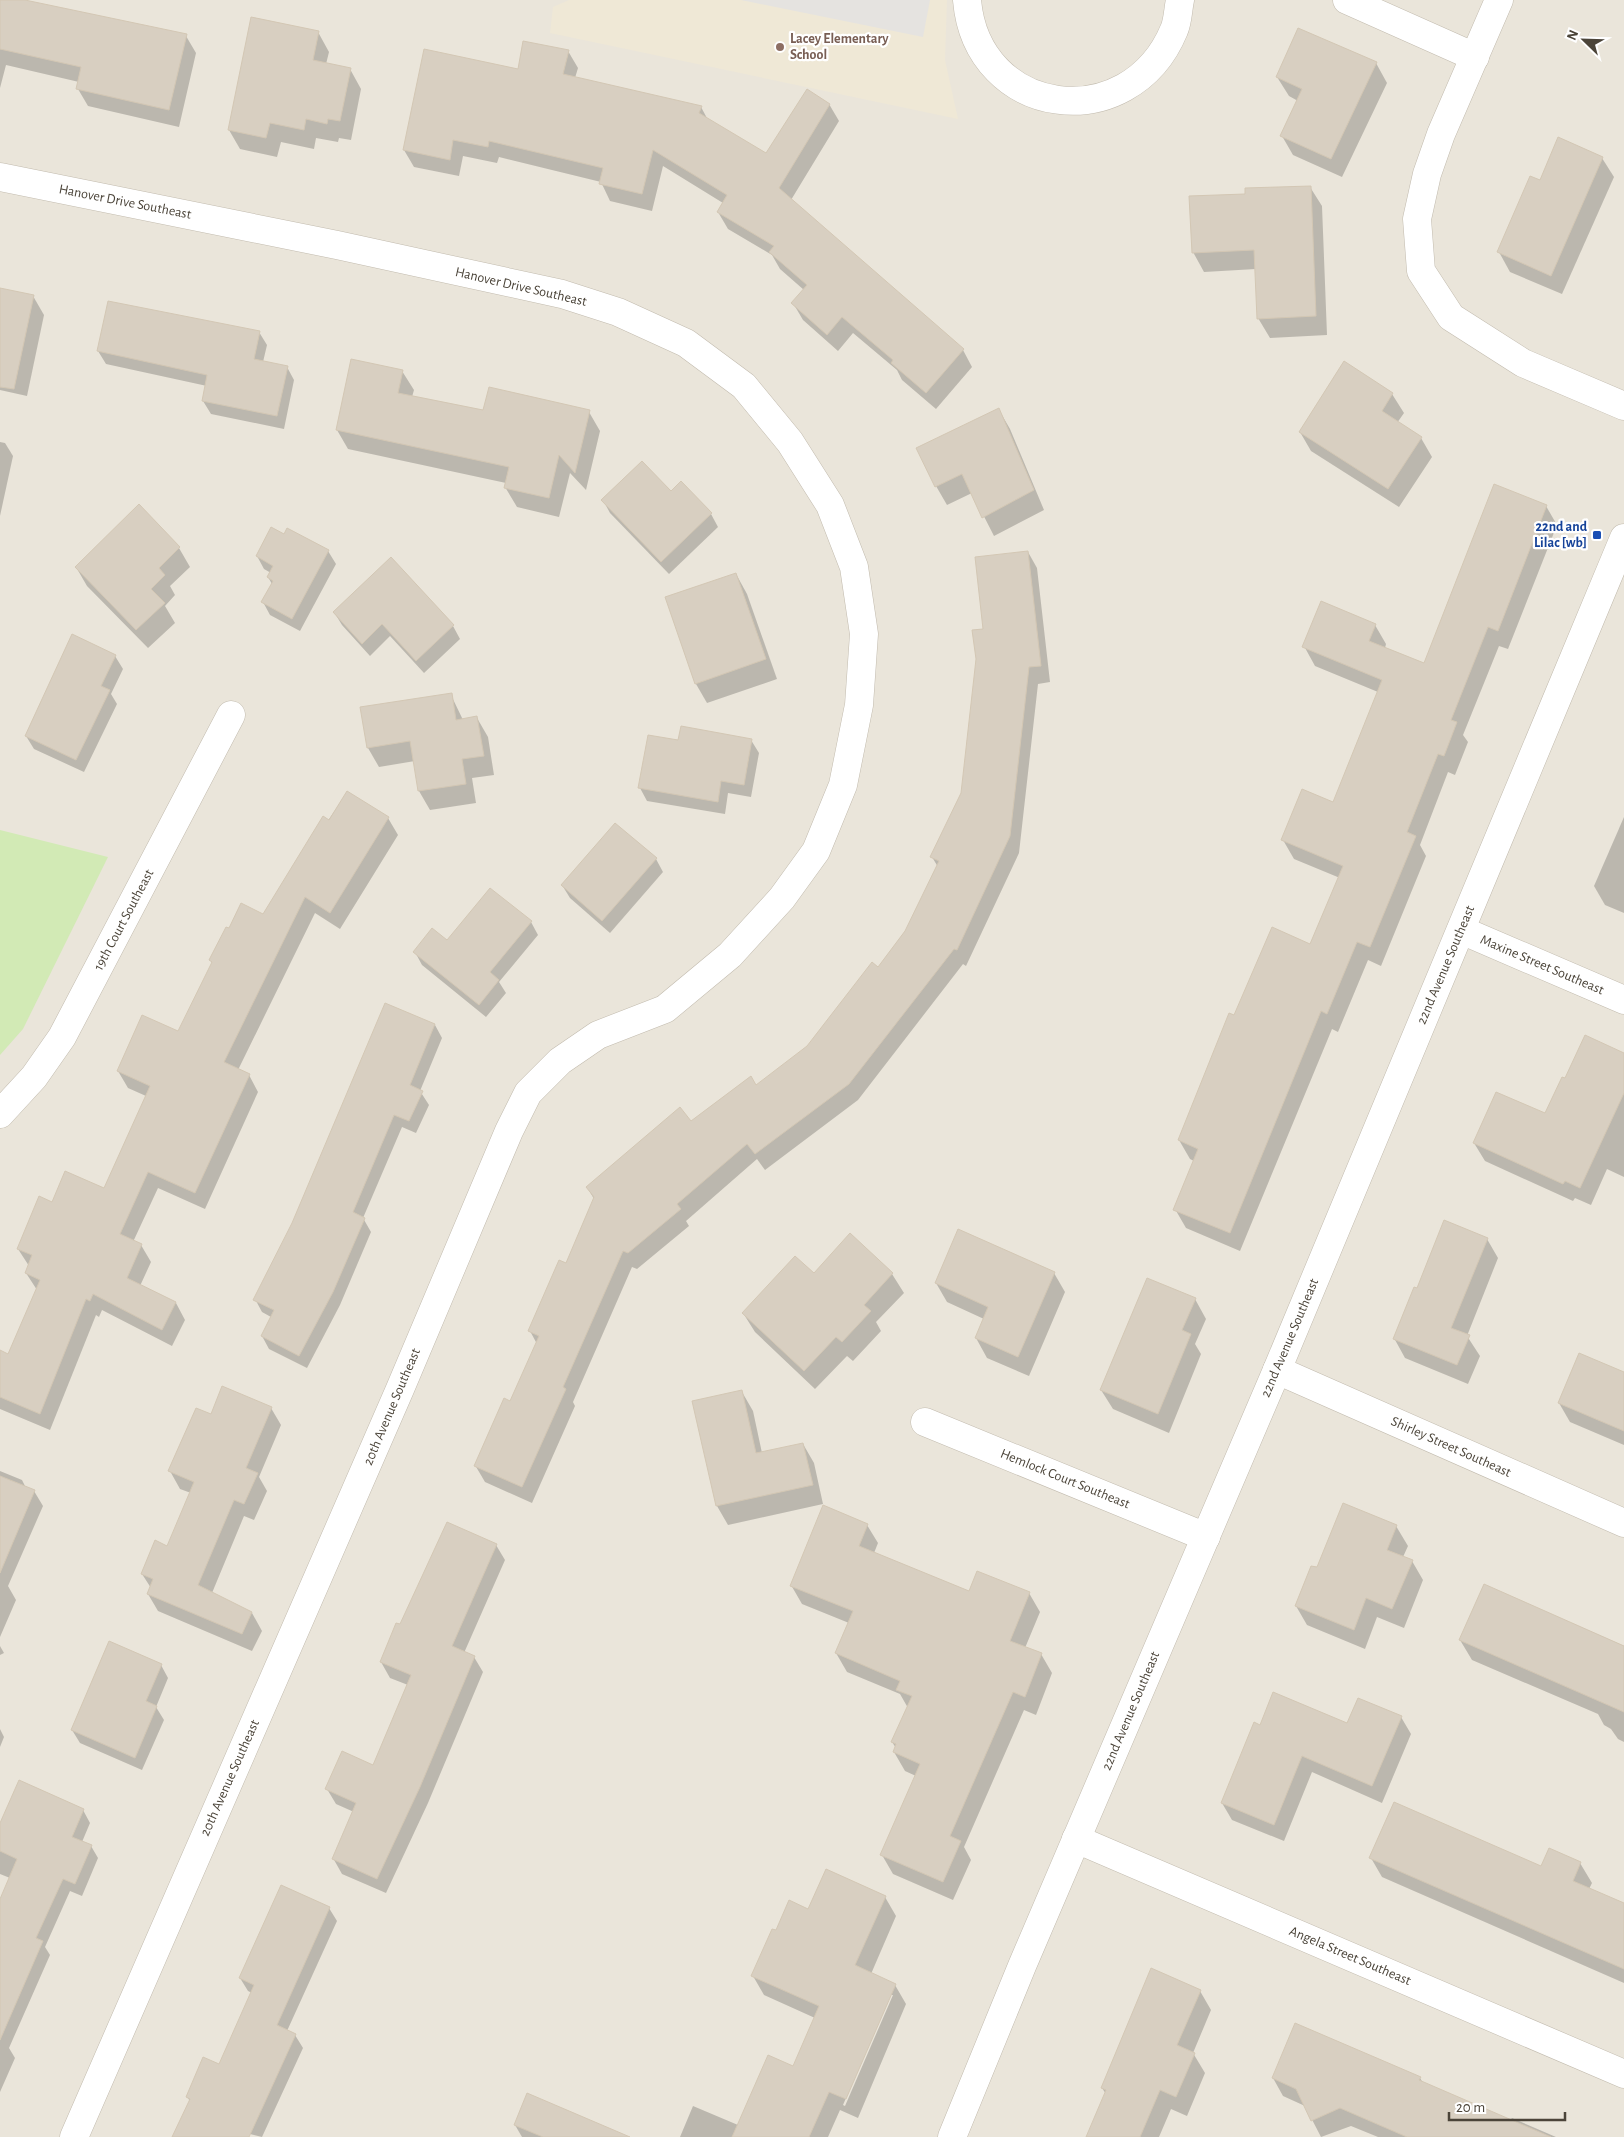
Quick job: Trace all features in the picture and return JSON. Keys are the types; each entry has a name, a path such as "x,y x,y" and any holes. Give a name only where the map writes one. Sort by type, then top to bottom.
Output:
{"street":[{"path":"967,0 969,21 983,53 1005,78 1035,95 1069,102 1103,98 1134,83 1159,59 1175,29 1180,0"},
{"path":"1347,0 1475,57"},
{"path":"1499,0 1441,134 1427,174 1417,219 1421,271 1451,317 1523,364 1624,406"},
{"name":"Hanover Drive Southeast","path":"0,177 337,245 562,294 618,312 686,343 744,386 790,442 830,505 854,567 864,634 859,705 843,785"},
{"name":"22nd Avenue Southeast","path":"952,2137 1076,1839 1277,1370 1624,538"},
{"name":"19th Court Southeast","path":"0,1114 34,1077 62,1037 232,715"},
{"name":"20th Avenue Southeast","path":"74,2137 400,1388 509,1131 528,1093 560,1061 598,1035 665,1009 730,955 782,898 816,851 843,785"},
{"name":"Maxine Street Southeast","path":"1461,930 1624,1000"},
{"name":"Shirley Street Southeast","path":"1277,1370 1624,1523"},
{"name":"Hemlock Court Southeast","path":"925,1422 1206,1537"},
{"name":"Angela Street Southeast","path":"1076,1839 1624,2074"}],"shaded area":[{"path":"0,0 1624,0 1624,2137 0,2137"},
{"name":"Lacey Elementary School","path":"569,0 947,0 945,60 958,119 550,33 553,7"},
{"path":"741,0 930,0 923,37"}],"green space":[{"path":"0,830 108,857 23,1029 0,1055"}],"building":[{"path":"0,0 25,0 187,34 169,110 76,89 81,67 0,49"},
{"path":"251,17 319,31 313,60 351,68 340,121 328,119 327,124 306,119 304,130 270,123 266,138 228,130"},
{"path":"1298,28 1377,62 1331,159 1280,136 1302,89 1276,77"},
{"path":"523,41 569,50 563,74 702,106 699,113 766,153 807,89 830,104 779,188 964,349 926,393 891,363 893,360 842,317 827,335 791,303 807,285 769,252 774,246 717,212 727,195 653,150 642,194 599,184 603,168 489,141 488,147 453,140 450,160 403,150 424,49 518,69"},
{"path":"1558,137 1603,157 1551,276 1497,252 1530,176 1540,180"},
{"path":"1311,186 1316,316 1257,319 1254,250 1192,253 1189,196 1245,194 1245,188"},
{"path":"0,288 34,295 14,389 0,387"},
{"path":"108,301 260,331 254,359 288,366 277,416 202,401 207,375 97,351"},
{"path":"351,359 403,370 398,393 483,410 489,387 590,410 575,473 559,455 549,498 504,488 509,467 336,430"},
{"path":"1344,361 1393,393 1382,411 1422,437 1388,489 1299,432"},
{"path":"999,408 1034,490 982,518 962,474 935,487 916,448"},
{"path":"642,461 671,491 681,481 712,513 661,562 601,500"},
{"path":"1494,484 1547,505 1498,631 1488,627 1451,720 1457,722 1444,756 1438,754 1407,832 1416,836 1370,947 1357,942 1327,1014 1321,1011 1230,1233 1173,1210 1198,1149 1178,1140 1229,1013 1234,1015 1272,927 1310,944 1343,866 1281,840 1302,789 1333,802 1382,680 1302,647 1321,601 1376,624 1369,641 1424,663"},
{"path":"139,504 180,547 159,568 165,575 151,589 165,603 136,630 75,567"},
{"path":"271,527 284,534 287,528 329,550 292,619 261,602 273,581 267,577 273,566 256,556"},
{"path":"1028,551 1041,666 1029,667 1010,836 957,950 954,949 849,1084 755,1154 747,1144 677,1204 681,1209 628,1253 623,1251 563,1387 566,1389 522,1487 474,1466 504,1398 510,1401 539,1336 528,1331 559,1260 566,1263 594,1197 586,1187 680,1107 691,1121 751,1076 756,1085 807,1046 872,962 878,967 905,931 939,861 930,857 961,793 976,659 972,630 983,629 975,557"},
{"path":"391,557 454,625 416,661 382,624 362,644 333,612"},
{"path":"736,573 766,659 695,684 665,597"},
{"path":"72,634 116,655 101,686 110,690 76,760 25,736"},
{"path":"452,693 456,720 477,716 484,756 462,759 466,784 418,791 410,741 367,748 360,707"},
{"path":"681,726 752,739 744,785 721,781 718,802 638,788 648,735 678,740"},
{"path":"347,791 389,817 330,913 305,897 224,1062 250,1074 195,1193 148,1172 120,1234 142,1244 127,1278 176,1302 162,1330 93,1294 90,1301 86,1299 40,1414 0,1397 0,1350 8,1354 40,1280 25,1273 32,1255 17,1249 39,1196 52,1202 65,1171 104,1188 150,1086 117,1071 142,1015 178,1031 212,962 209,960 226,927 229,928 241,903 263,914 323,816 329,820"},
{"path":"615,823 657,858 602,921 561,885"},
{"path":"490,888 532,921 490,972 499,980 479,1005 413,952 432,928 447,940"},
{"path":"385,1003 435,1024 410,1085 423,1091 409,1121 394,1115 353,1212 365,1218 333,1292 299,1356 261,1336 274,1310 253,1300 292,1223"},
{"path":"1585,1035 1624,1053 1624,1093 1580,1188 1565,1181 1563,1184 1473,1143 1496,1092 1545,1113 1562,1077 1565,1078"},
{"path":"1444,1220 1488,1238 1451,1328 1470,1335 1457,1365 1393,1339 1414,1287 1417,1288"},
{"path":"958,1229 1055,1272 1018,1357 975,1338 988,1307 935,1283"},
{"path":"850,1233 893,1273 864,1305 871,1311 842,1342 836,1337 804,1371 742,1313 795,1256 814,1273"},
{"path":"1147,1278 1196,1298 1182,1330 1191,1334 1158,1414 1100,1390"},
{"path":"1579,1353 1624,1372 1624,1431 1558,1403"},
{"path":"222,1386 272,1407 246,1468 258,1473 244,1504 234,1500 198,1585 252,1612 242,1634 147,1594 153,1579 141,1574 155,1540 167,1546 194,1482 168,1471 196,1408 211,1414"},
{"path":"742,1390 756,1453 803,1443 813,1485 716,1506 692,1401"},
{"path":"0,1476 35,1490 0,1573"},
{"path":"1343,1503 1397,1525 1387,1550 1413,1560 1392,1609 1366,1598 1354,1630 1295,1606 1311,1566 1317,1567"},
{"path":"823,1505 868,1524 859,1546 969,1591 977,1571 1030,1592 1010,1641 1042,1653 1025,1697 1013,1692 950,1836 961,1841 943,1882 880,1855 920,1764 893,1752 896,1744 891,1742 912,1696 896,1690 900,1681 835,1653 853,1611 790,1586"},
{"path":"447,1522 497,1544 452,1646 475,1656 420,1787 377,1879 332,1859 356,1803 325,1789 342,1751 373,1765 411,1675 380,1662 396,1623 400,1624"},
{"path":"1484,1584 1624,1646 1624,1712 1459,1640"},
{"path":"109,1641 162,1664 146,1701 157,1706 135,1758 71,1730"},
{"path":"1273,1692 1347,1723 1358,1698 1402,1716 1372,1786 1302,1756 1274,1825 1221,1803 1254,1722 1260,1725"},
{"path":"19,1780 84,1809 72,1837 92,1845 75,1884 63,1879 36,1938 43,1941 0,2040 0,1899 17,1859 0,1851 0,1823"},
{"path":"1394,1802 1541,1866 1549,1848 1581,1862 1573,1881 1624,1903 1624,1969 1369,1858"},
{"path":"826,1869 886,1896 855,1965 896,1984 846,2099 829,2092 809,2137 732,2137 768,2055 793,2066 819,2006 751,1976 772,1929 776,1930 789,1900 808,1909"},
{"path":"281,1885 330,1907 277,2025 296,2034 249,2137 172,2137 190,2099 186,2097 203,2057 219,2064 254,1985 239,1978"},
{"path":"1151,1968 1201,1990 1177,2045 1195,2053 1176,2097 1160,2090 1140,2137 1086,2137 1106,2090 1101,2088"},
{"path":"1295,2023 1421,2077 1419,2080 1551,2137 1407,2137 1340,2108 1311,2121 1296,2089 1272,2078"},
{"path":"527,2093 630,2137 543,2137 514,2125"}],"place":[{"name":"Lacey Elementary School","path":"780,47"},
{"name":"22nd and Lilac [wb]","path":"1597,535"}]}
